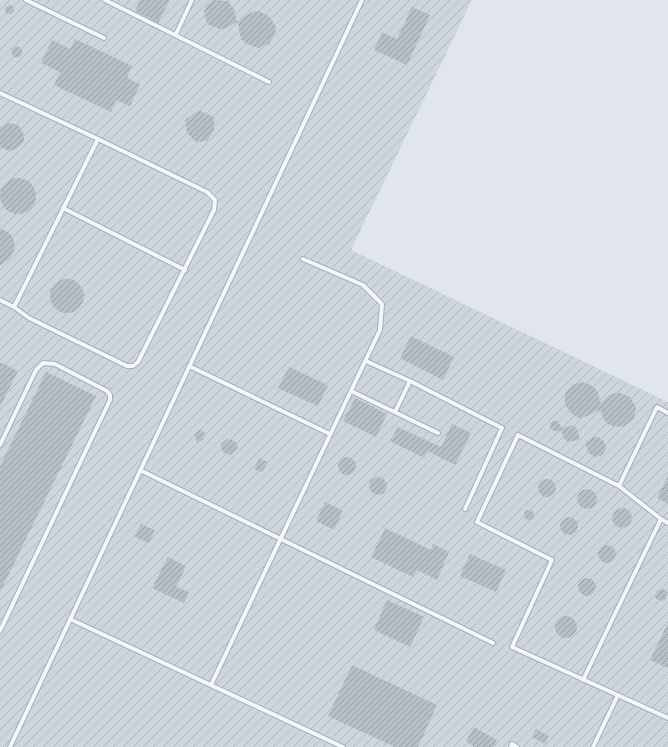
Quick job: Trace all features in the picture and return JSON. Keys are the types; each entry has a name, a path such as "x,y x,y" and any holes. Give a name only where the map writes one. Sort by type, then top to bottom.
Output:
{"lane":[{"path":"26,0 104,38"},
{"path":"105,0 176,34 269,82"},
{"path":"176,34 192,0"},
{"path":"10,747 362,0"},
{"path":"0,93 207,192 215,200 214,210 138,362 133,366 127,366 29,318 14,307 0,300"},
{"path":"14,307 98,139"},
{"path":"63,208 184,270"},
{"path":"211,685 380,330 382,304 363,285 303,259"},
{"path":"366,361 410,381 502,428 465,509"},
{"path":"0,445 36,370 43,363 55,364 108,391 110,395 110,400 0,631"},
{"path":"189,366 330,434"},
{"path":"395,412 410,381"},
{"path":"351,391 438,433"},
{"path":"619,486 657,407 668,413"},
{"path":"668,523 661,520 619,486 518,435 477,522 552,560 512,647 668,718"},
{"path":"140,470 493,643"},
{"path":"583,680 661,520"},
{"path":"70,619 343,747"},
{"path":"593,747 618,695"},
{"path":"511,747 512,744 517,747"}],"shaded area":[{"path":"0,0 472,0 351,250 668,402 668,747 0,747"}],"building":[{"path":"140,0 170,0 158,23 135,11"},
{"path":"213,0 228,1 234,9 237,22 224,29 219,29 209,25 206,21 204,11 206,6"},
{"path":"9,5 13,6 14,11 6,15 5,8"},
{"path":"412,7 430,15 407,65 374,50 382,32 397,39"},
{"path":"259,11 270,17 276,27 275,34 269,44 258,48 247,44 242,40 238,22 248,14"},
{"path":"75,39 132,66 127,78 140,84 130,106 116,100 111,112 54,85 60,72 41,63 52,40 70,49"},
{"path":"17,46 21,48 23,52 21,56 17,58 13,56 11,52 13,48"},
{"path":"199,110 214,117 214,130 207,141 196,142 187,133 185,120"},
{"path":"9,123 18,125 24,136 24,141 18,148 10,151 0,147 0,127"},
{"path":"22,178 31,183 35,189 35,203 31,209 22,214 14,214 5,209 1,203 0,192 5,183 11,179"},
{"path":"0,228 12,236 15,248 10,258 0,266"},
{"path":"64,279 70,279 74,280 81,286 84,296 83,303 77,310 70,313 64,313 60,312 53,306 50,299 50,293 51,289 57,282"},
{"path":"411,336 454,357 443,380 400,358"},
{"path":"0,362 18,371 0,407"},
{"path":"289,367 328,385 318,406 278,388"},
{"path":"46,372 96,396 0,592 0,466"},
{"path":"582,382 593,386 597,391 601,403 609,395 615,393 620,393 630,397 636,407 634,419 625,426 619,427 608,424 604,420 600,409 588,416 579,418 571,413 565,404 565,393 572,385"},
{"path":"355,398 387,414 376,437 343,421"},
{"path":"555,420 562,428 574,425 578,431 580,439 570,442 565,440 561,431 554,431 550,428 550,423"},
{"path":"452,424 471,433 455,465 427,451 424,458 390,441 398,427 441,447"},
{"path":"199,430 205,432 203,440 197,442 194,435"},
{"path":"594,437 598,437 603,440 606,446 606,449 602,455 596,457 588,452 585,442"},
{"path":"227,439 238,444 238,448 231,455 224,453 221,449 221,444"},
{"path":"347,457 353,460 356,466 353,472 347,475 341,472 338,466 341,460"},
{"path":"259,458 268,462 262,472 254,469"},
{"path":"668,476 668,504 657,498"},
{"path":"378,477 384,480 387,486 384,492 378,495 372,492 369,486 372,480"},
{"path":"547,479 553,482 556,488 553,494 547,497 541,494 538,488 541,482"},
{"path":"587,489 594,492 597,499 594,506 587,509 580,506 577,499 580,492"},
{"path":"325,502 343,511 334,530 316,521"},
{"path":"622,508 629,511 632,518 629,525 622,528 615,525 612,518 615,511"},
{"path":"527,510 531,510 533,511 533,519 527,520 524,517 524,513"},
{"path":"569,517 575,520 578,526 575,532 569,535 563,532 560,526 563,520"},
{"path":"141,524 155,530 149,543 135,537"},
{"path":"385,528 431,550 433,544 449,552 437,580 417,570 413,577 371,557"},
{"path":"607,545 613,548 616,554 613,560 607,563 601,560 598,554 601,548"},
{"path":"470,554 506,570 496,592 460,576"},
{"path":"168,557 186,566 176,587 189,592 184,603 152,588"},
{"path":"587,578 593,581 596,587 593,593 587,596 581,593 578,587 581,581"},
{"path":"663,589 667,591 667,597 665,600 662,601 656,599 655,595 657,591"},
{"path":"387,600 424,617 410,647 374,630"},
{"path":"566,616 570,617 576,623 576,631 570,637 566,638 562,637 556,631 555,627 556,623 562,617"},
{"path":"668,623 668,668 650,660"},
{"path":"352,665 437,705 418,747 395,747 328,716"},
{"path":"474,727 497,740 494,747 475,747 466,741"},
{"path":"536,729 549,736 545,744 532,737"}]}
